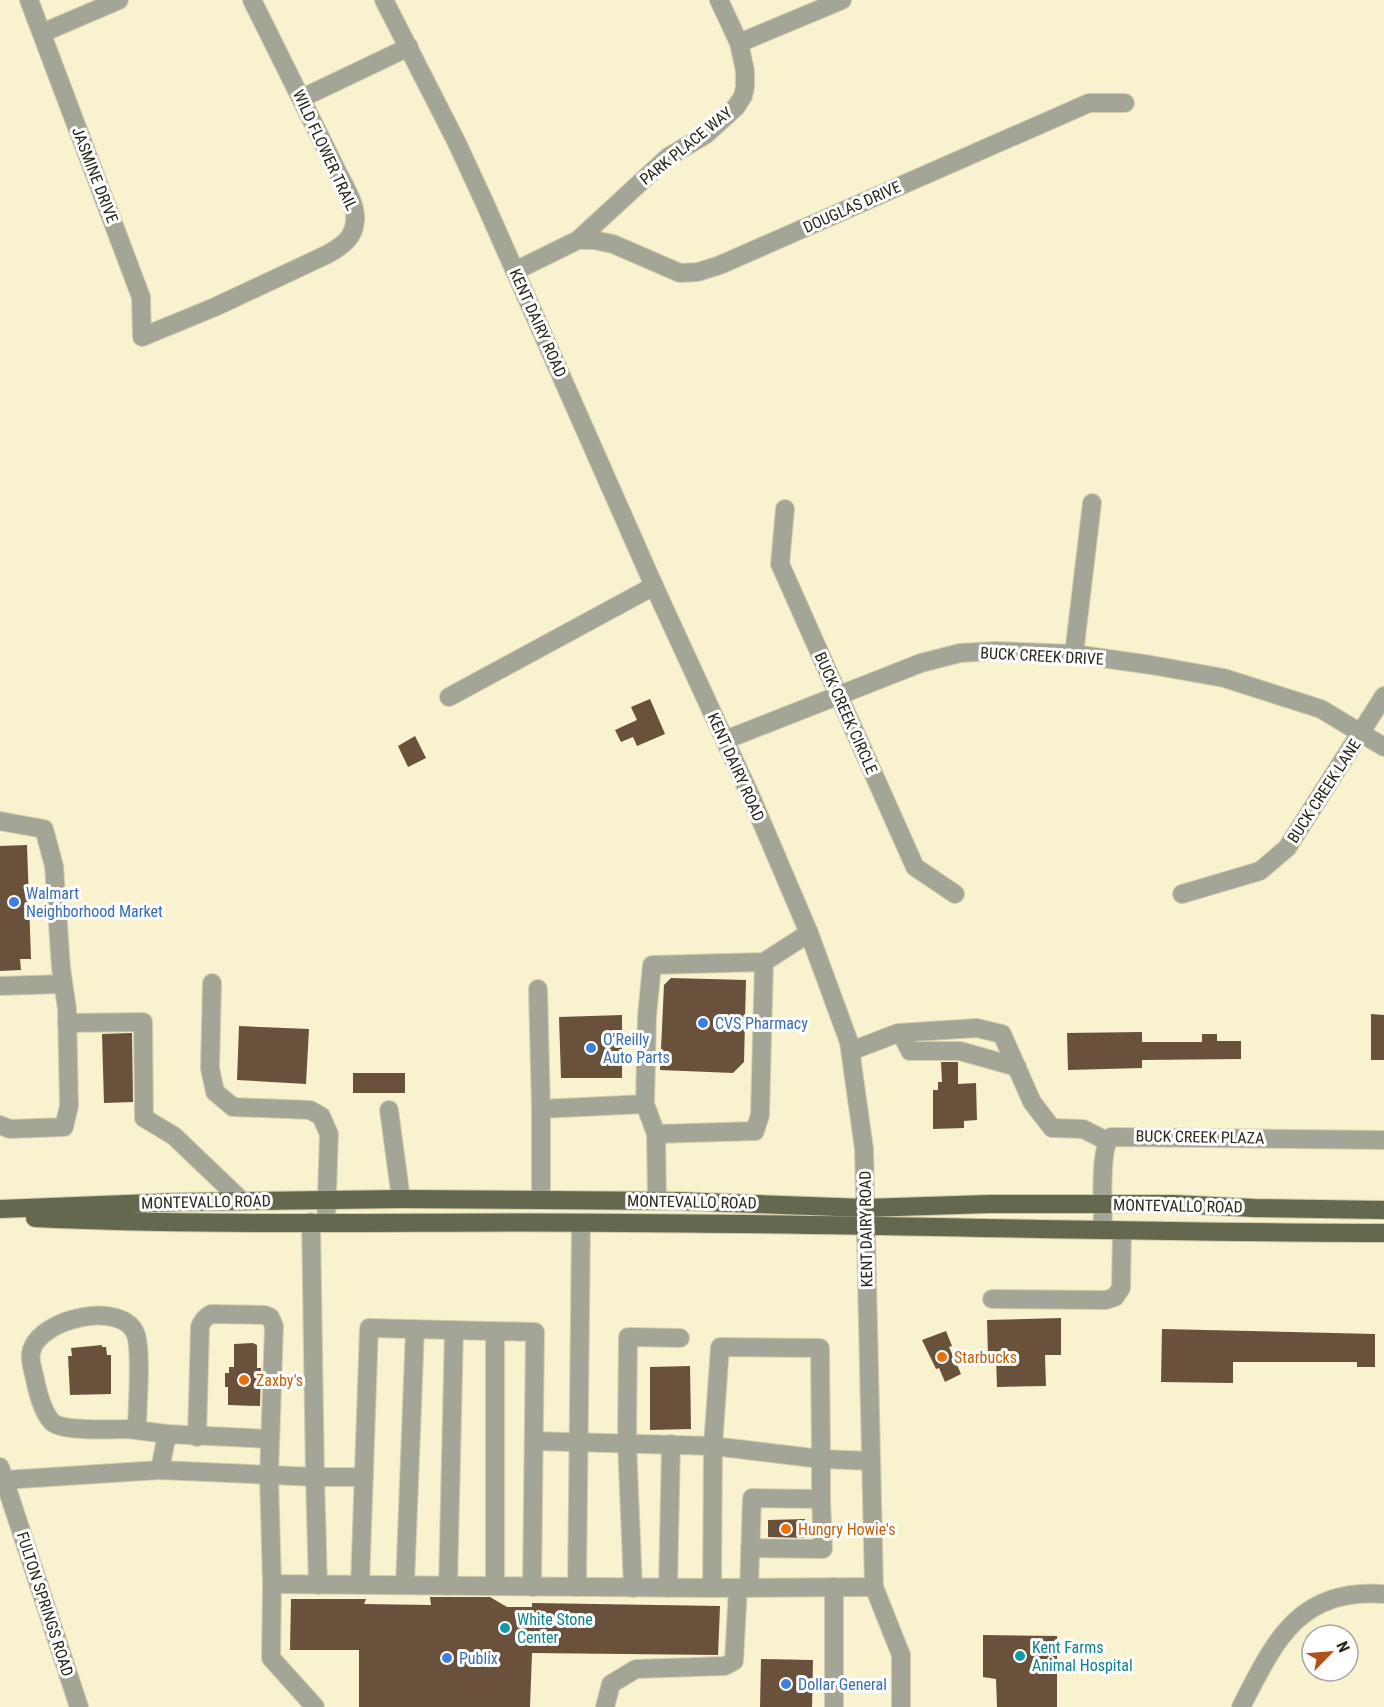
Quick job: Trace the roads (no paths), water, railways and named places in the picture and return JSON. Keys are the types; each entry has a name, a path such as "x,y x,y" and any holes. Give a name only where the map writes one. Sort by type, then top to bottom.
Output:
{"main road":[{"name":"MONTEVALLO ROAD","path":"0,1209 242,1201 401,1199 771,1204 865,1217 989,1204 1174,1204 1384,1210"},
{"name":"MONTEVALLO ROAD","path":"0,1216 133,1222 319,1223 581,1223 865,1217 1122,1231 1384,1233"}],"street":[{"name":"JASMINE DRIVE","path":"29,0 141,297 142,337 157,331"},
{"path":"42,33 119,0"},
{"name":"WILD FLOWER TRAIL","path":"157,331 214,308 328,254 341,246 354,231 356,218 354,211 302,98 252,0"},
{"name":"KENT DAIRY ROAD","path":"384,0 462,154 725,740 809,933 849,1042 864,1149 874,1587"},
{"name":"PARK PLACE WAY","path":"514,271 578,240 668,157 705,135 736,106 746,87 746,70 739,43 719,0"},
{"path":"739,43 842,0"},
{"path":"302,98 409,47"},
{"name":"DOUGLAS DRIVE","path":"578,240 594,240 613,244 680,273 698,272 730,261 1089,103 1125,103"},
{"path":"1074,654 1092,503"},
{"name":"BUCK CREEK CIRCLE","path":"785,509 780,564 915,867 955,894"},
{"path":"449,697 654,585"},
{"name":"BUCK CREEK DRIVE","path":"725,740 921,663 960,653 996,651 1074,654 1224,678 1321,709 1384,747"},
{"name":"BUCK CREEK LANE","path":"1182,894 1260,871 1287,848 1384,696"},
{"path":"0,821 44,829 54,866 67,1023 69,1106 64,1127 10,1129 0,1125"},
{"path":"657,1201 657,1134 645,1104 646,1016 652,965 764,962 809,933"},
{"path":"657,1134 755,1131 760,1115 764,962"},
{"path":"212,983 210,1068 214,1092 233,1107 310,1110 321,1116 329,1134 326,1200 319,1223 315,1477 318,1585"},
{"path":"0,986 63,984"},
{"path":"538,989 541,1200"},
{"path":"67,1023 142,1022 144,1118 174,1136 242,1201"},
{"path":"850,1052 901,1033 977,1028 1002,1034 1032,1102 1052,1128 1083,1129 1107,1141 1103,1175 1103,1230"},
{"path":"901,1033 910,1051 960,1051 1017,1068"},
{"path":"541,1109 645,1104"},
{"path":"389,1110 401,1199"},
{"name":"BUCK CREEK PLAZA","path":"1107,1141 1111,1137 1120,1136 1384,1140"},
{"path":"578,1587 581,1223"},
{"path":"992,1299 1106,1300 1114,1297 1121,1288 1122,1231"},
{"path":"197,1437 202,1322 211,1314 270,1317 274,1326 269,1476 272,1584 271,1658 315,1707"},
{"path":"137,1430 136,1334 129,1324 119,1318 100,1316 65,1320 36,1340 31,1354 38,1389 44,1409 53,1423 65,1428 137,1430 197,1437 270,1439"},
{"path":"360,1585 369,1328 535,1332 532,1587"},
{"path":"405,1585 415,1329"},
{"path":"448,1586 454,1330"},
{"path":"495,1331 495,1586"},
{"path":"633,1588 627,1442 628,1337 680,1338"},
{"path":"712,1588 713,1446 720,1347 820,1348 823,1549 750,1548"},
{"path":"160,1470 167,1434"},
{"path":"534,1441 713,1446 821,1460 871,1461"},
{"path":"668,1588 671,1444"},
{"path":"2,1474 160,1470 269,1476 364,1477"},
{"name":"FULTON SPRINGS ROAD","path":"2,1474 79,1707"},
{"path":"605,1707 611,1684 636,1669 725,1666 734,1661 750,1548 752,1498 821,1499"},
{"path":"272,1584 633,1588 874,1587 901,1655 901,1707"},
{"path":"834,1587 834,1707"},
{"path":"1241,1707 1275,1644 1301,1615 1317,1605 1341,1596 1367,1592 1384,1594"}],"place":[{"name":"Walmart Neighborhood Market","path":"14,902"},
{"name":"CVS Pharmacy","path":"703,1023"},
{"name":"O'Reilly Auto Parts","path":"591,1048"},
{"name":"Starbucks","path":"942,1357"},
{"name":"Zaxby's","path":"244,1380"},
{"name":"Hungry Howie's","path":"786,1529"},
{"name":"White Stone Center","path":"505,1628"},
{"name":"Kent Farms Animal Hospital","path":"1020,1656"},
{"name":"Publix","path":"447,1658"},
{"name":"Dollar General","path":"786,1684"}]}
